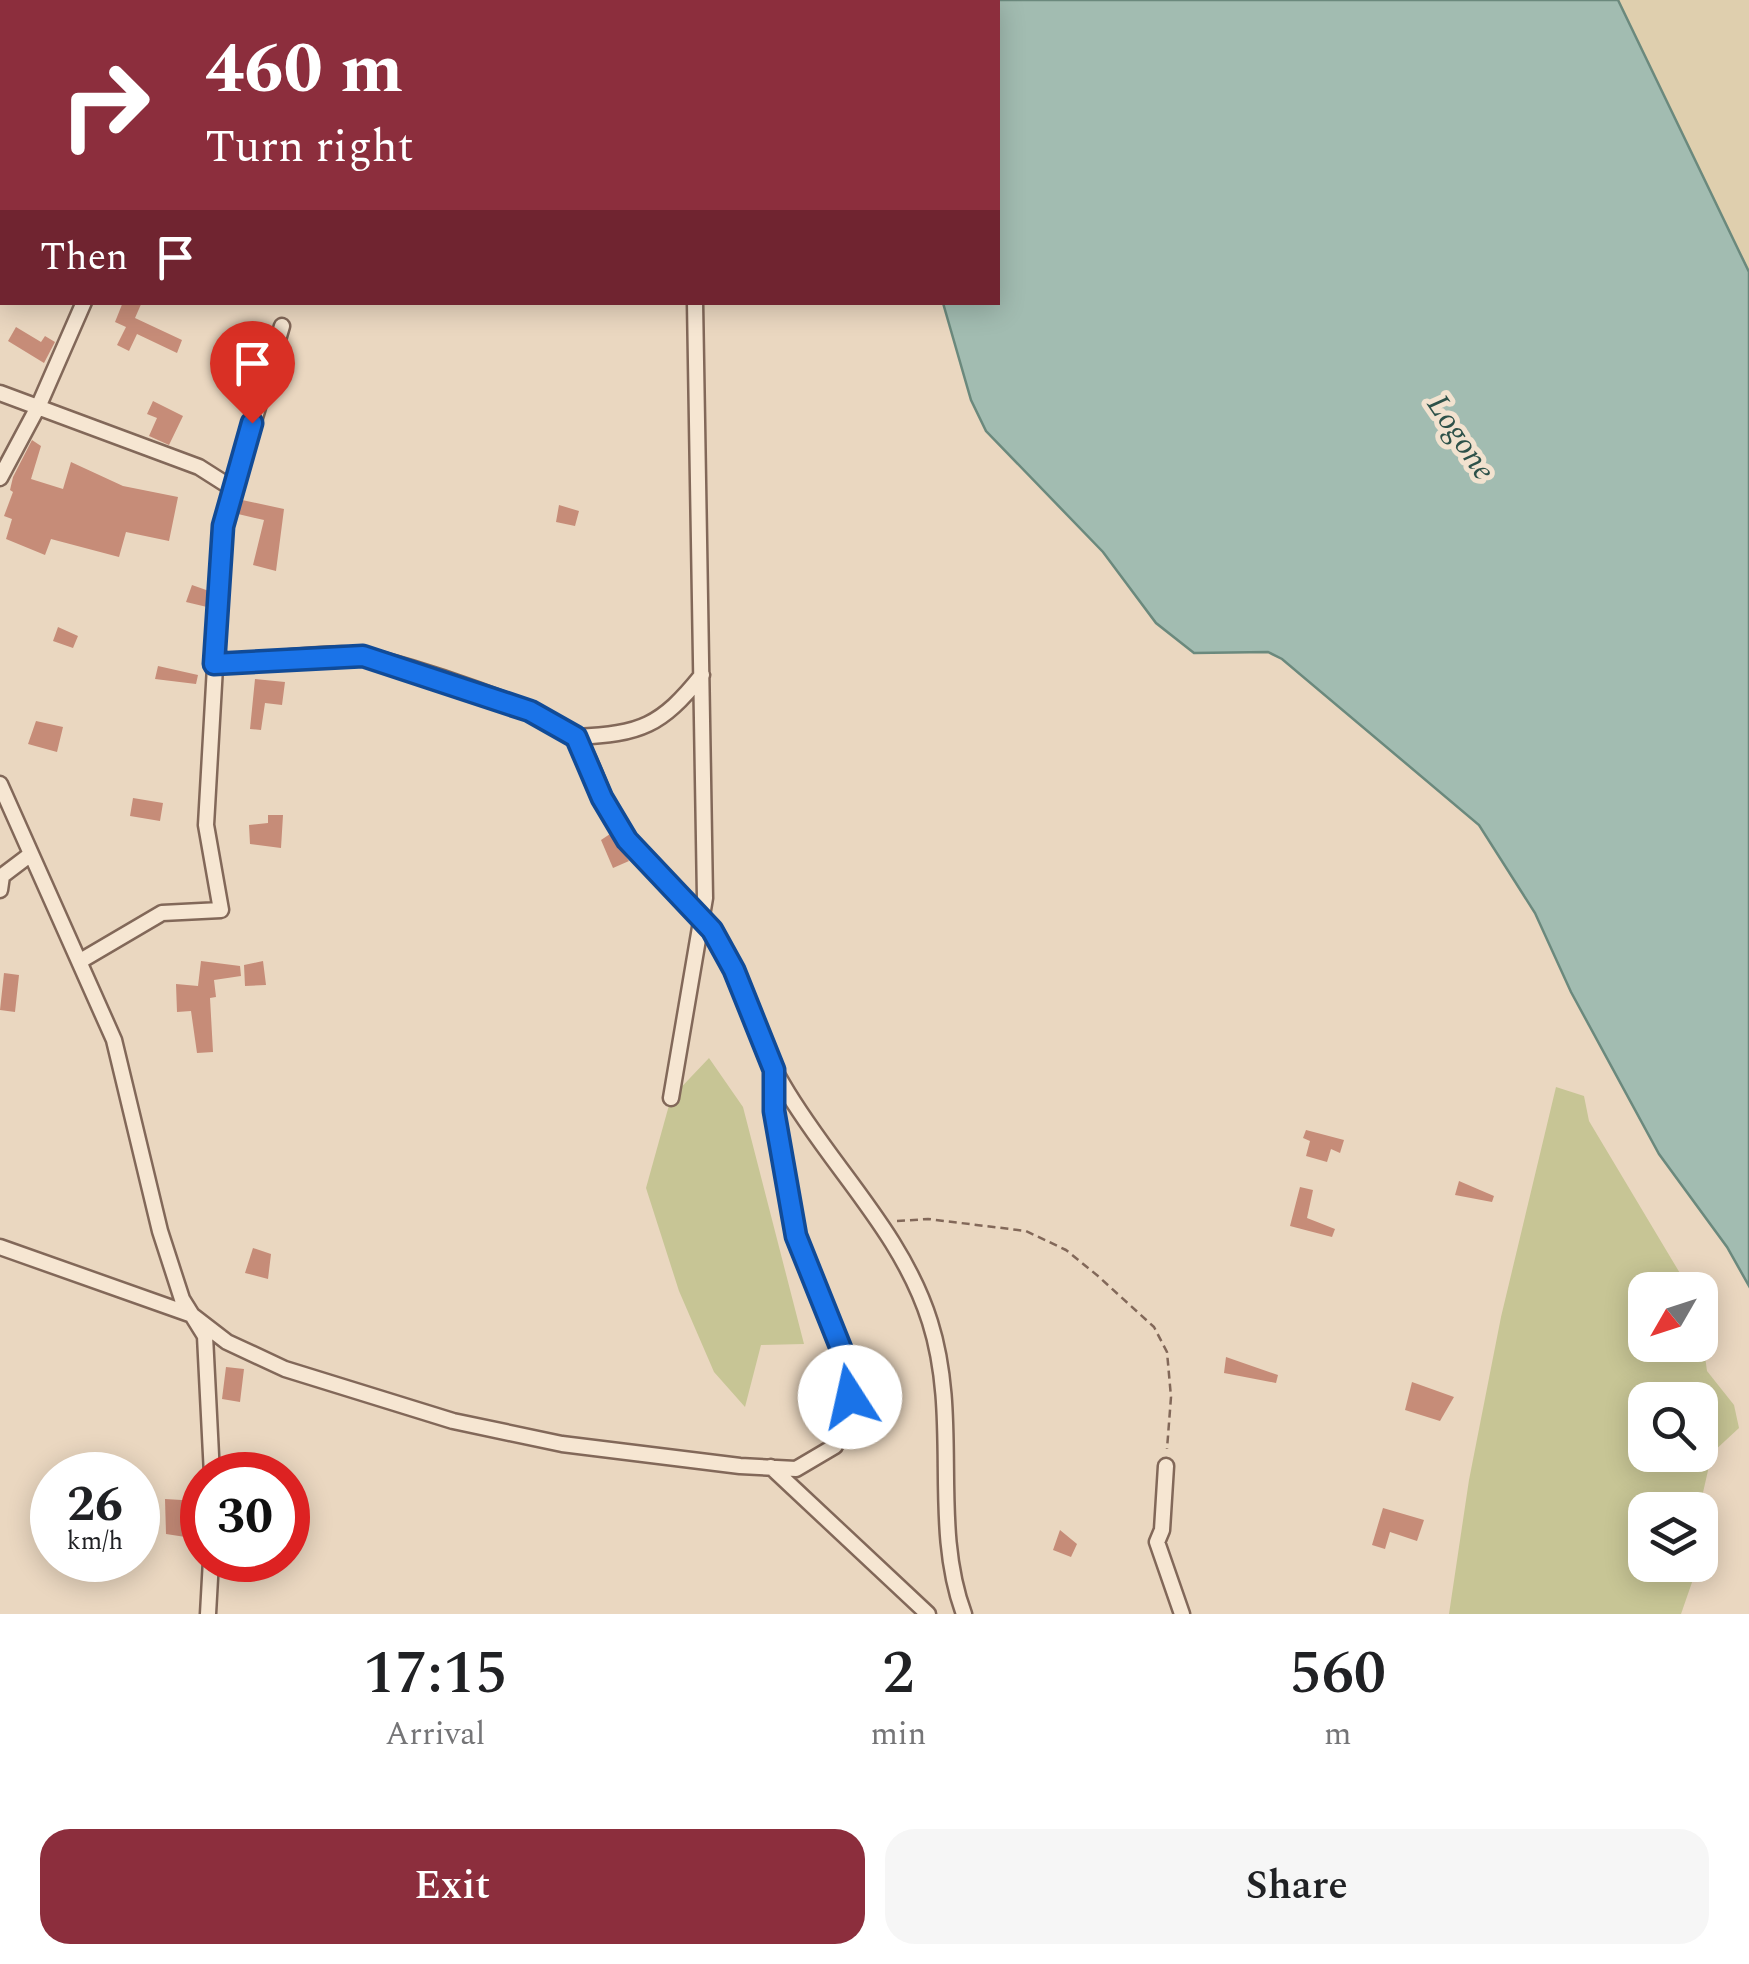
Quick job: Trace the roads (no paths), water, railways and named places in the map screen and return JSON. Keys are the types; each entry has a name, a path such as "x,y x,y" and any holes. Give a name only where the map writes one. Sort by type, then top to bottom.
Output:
{"street":[{"path":"0,478 39,404 83,305"},
{"path":"671,1098 702,918 696,305"},
{"path":"82,960 162,912 221,910 206,825 223,526 282,326"},
{"path":"0,393 39,404 199,467 232,488"},
{"path":"214,664 363,656 530,711 576,737 617,736 648,727 674,708 702,675"},
{"path":"576,737 602,798 627,840 702,918 728,956 774,1070 915,1282 940,1359 948,1413 951,1560 964,1614"},
{"path":"0,784 6,809 31,854 64,934 82,960 114,1040 160,1230 182,1299 205,1336 211,1452"},
{"path":"0,890 2,876 31,854"},
{"path":"0,1247 192,1315 227,1342 285,1369 454,1420 562,1444 796,1469 836,1446 850,1397 846,1361 796,1236 774,1111 774,1070"},
{"path":"1166,1466 1162,1530 1157,1542 1182,1614"},
{"path":"772,1468 928,1614"},
{"path":"208,1614 210,1582"}],"water":[{"name":"Logone","path":"1000,0 1618,0 1749,272 1749,1286 1727,1247 1659,1154 1571,992 1535,913 1479,825 1282,659 1268,652 1194,653 1156,623 1103,552 986,431 971,400 944,305 1000,305"}]}
